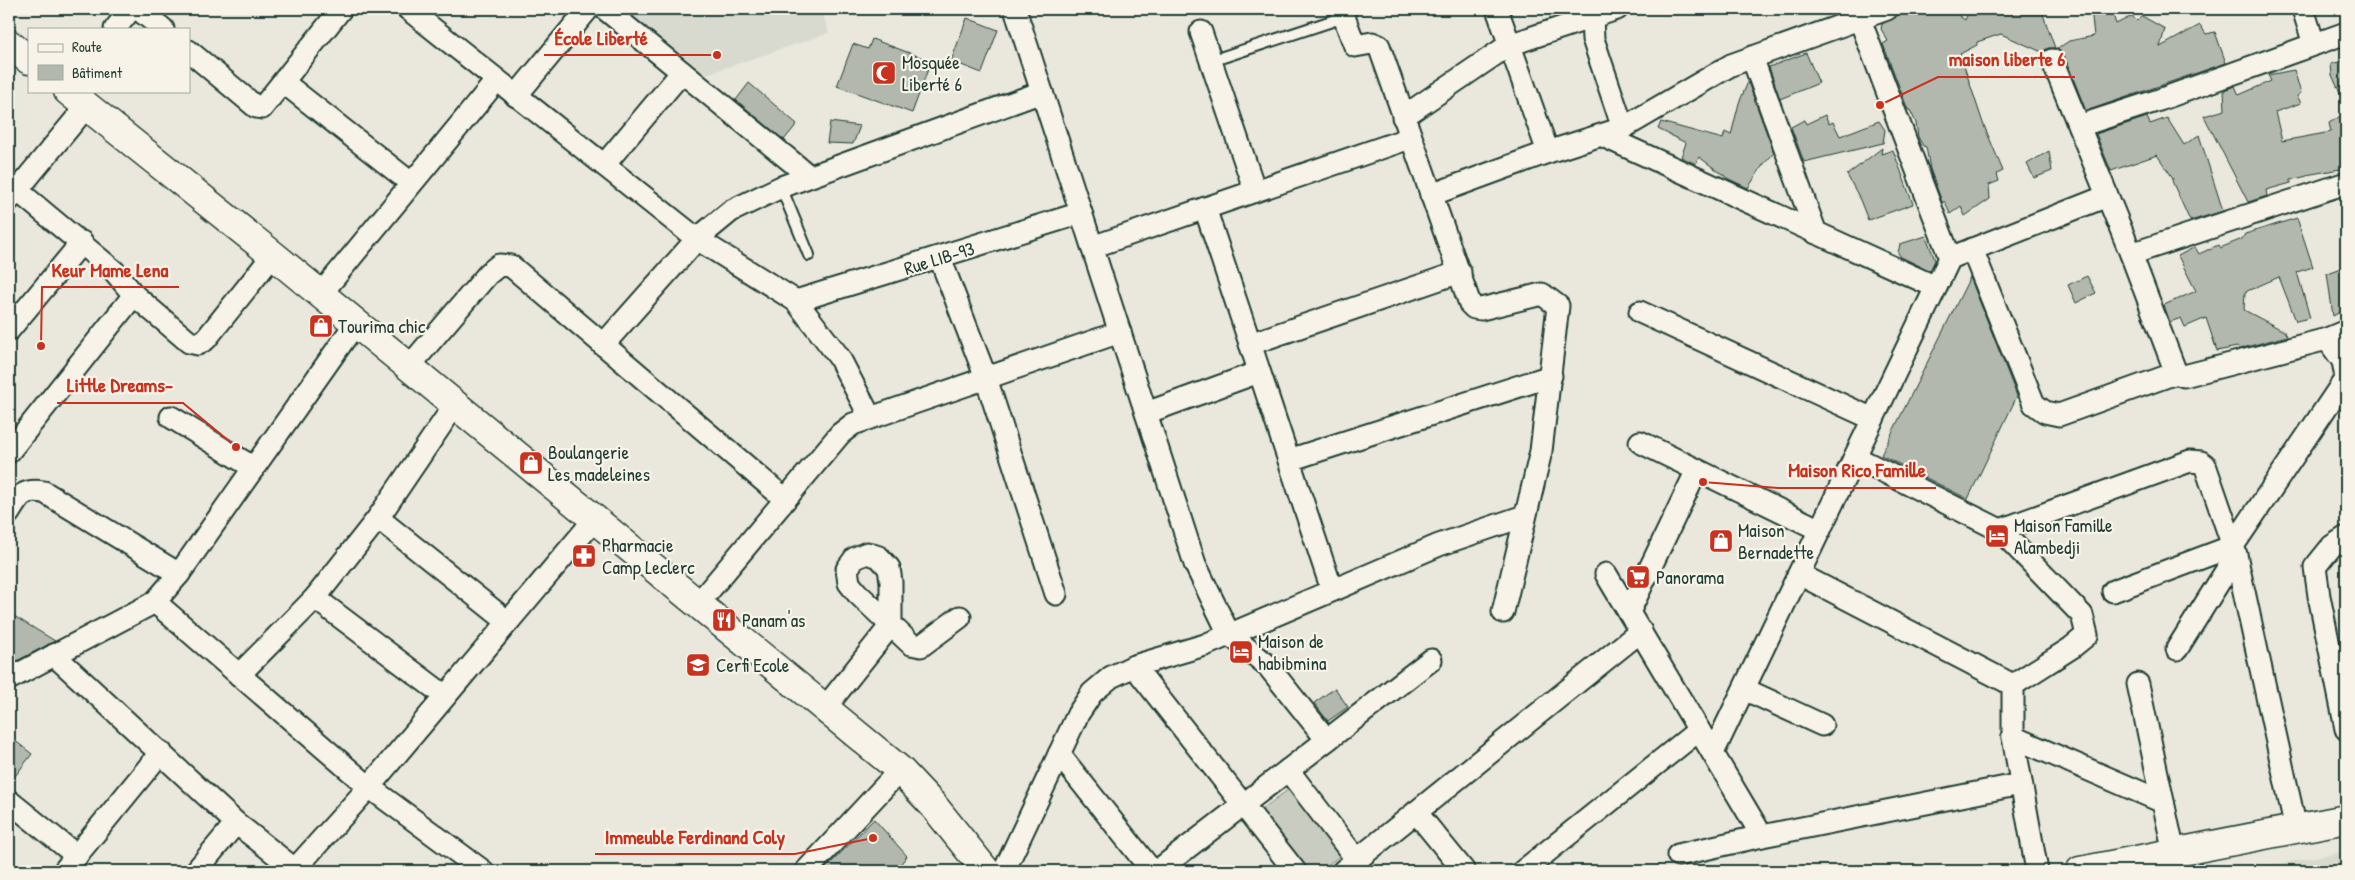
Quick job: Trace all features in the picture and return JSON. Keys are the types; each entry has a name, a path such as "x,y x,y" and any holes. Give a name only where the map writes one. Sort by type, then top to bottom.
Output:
{"street":[{"path":"116,28 131,9"},
{"path":"138,9 161,28"},
{"path":"190,51 256,107 262,108 341,9"},
{"path":"408,9 697,240 796,301 839,357 870,417"},
{"path":"516,96 588,9"},
{"path":"605,9 809,176"},
{"path":"1015,9 1195,564 1229,634 1267,665 1327,740"},
{"path":"1497,9 1548,152"},
{"path":"1403,116 1509,45 1591,13 1617,9"},
{"path":"1431,195 1548,152 1603,136 1623,128 1714,74 1752,57 1887,9"},
{"path":"2303,9 2314,44"},
{"path":"1342,13 1355,46 1372,43 1378,46 1470,304 1474,308 1481,309 1542,294 1558,306 1541,451 1524,516 1504,612"},
{"path":"1591,13 1593,38 1623,128"},
{"path":"1859,18 1950,258"},
{"path":"1201,32 1255,191"},
{"path":"2079,126 2159,100 2346,33"},
{"path":"9,44 28,59"},
{"path":"1752,57 1816,233"},
{"path":"2052,60 2131,254 2176,373"},
{"path":"604,165 682,72"},
{"path":"320,295 496,80"},
{"path":"283,82 411,183"},
{"path":"604,345 697,240 731,211 809,176 1042,92"},
{"path":"273,255 206,338 198,344 189,342 134,295 124,280 82,242 12,193 77,99 273,255 454,406 900,770 933,805 986,871"},
{"path":"1603,136 1936,287"},
{"path":"1092,247 1410,138"},
{"path":"2131,254 2346,183"},
{"path":"1713,754 1950,258 2107,196"},
{"path":"1205,208 1332,590"},
{"name":"Rue LIB-93","path":"796,301 1081,213"},
{"path":"9,330 82,242"},
{"path":"1972,249 2034,404 2045,412 2058,416 2176,373 2184,376 2327,339 2346,331"},
{"path":"940,258 986,378 1056,594"},
{"path":"408,368 488,274 499,265 511,266 785,500"},
{"path":"1250,344 1460,272"},
{"path":"9,450 134,295"},
{"path":"1640,312 1874,419"},
{"path":"9,679 155,602 179,574 355,324"},
{"path":"697,605 840,434 853,424 1120,332"},
{"path":"2177,650 2234,550 2346,378 2343,361 2327,339"},
{"path":"1146,413 1259,372"},
{"path":"1289,460 1551,376"},
{"path":"239,675 315,598 378,518 454,406"},
{"path":"171,417 254,468"},
{"path":"1640,442 1820,530"},
{"path":"1855,458 2000,530 2082,615 2087,634 2071,648 2012,685"},
{"path":"2000,530 2195,460 2205,465 2234,550 2296,828"},
{"path":"1629,612 1697,470"},
{"path":"9,513 19,496 31,490 44,492 179,574"},
{"path":"1004,871 1078,714 1092,693 1111,677 1134,666 1190,650 1439,544 1524,516"},
{"path":"378,518 508,622"},
{"path":"54,656 161,752 236,823 291,870 369,787 594,520"},
{"path":"2346,537 2332,546 2315,567 2319,596 2346,729"},
{"path":"2113,591 2234,550"},
{"path":"1606,574 1762,836"},
{"path":"1799,574 2012,685"},
{"path":"315,598 444,696"},
{"path":"155,602 369,787 483,871"},
{"path":"825,708 891,625 911,644 921,646 960,617"},
{"path":"1288,770 1350,866 1641,631"},
{"path":"1157,871 1431,660"},
{"path":"1134,666 1295,871"},
{"path":"2138,684 2174,853"},
{"path":"2012,685 2013,737 2037,871"},
{"path":"1744,689 1822,726"},
{"path":"1523,871 1699,730"},
{"path":"2013,737 2163,802"},
{"path":"9,800 71,864 161,752"},
{"path":"1059,754 1152,871"},
{"path":"806,871 900,770"},
{"path":"1678,856 1762,836 2021,784"},
{"path":"1416,812 1464,871"},
{"path":"2080,871 2346,819"},
{"path":"196,871 236,823"}],"lane":[{"path":"1211,61 1342,13"},
{"path":"781,187 809,255"}],"shaded area":[{"path":"614,9 821,9 829,33 698,77"},
{"path":"1289,789 1340,856 1319,871 1308,871 1261,810"},
{"path":"2346,851 2346,871 2241,871"}],"building":[{"path":"1917,9 1952,11 1965,20 1970,9 2041,9 2055,48 2048,48 2042,52 2001,34 1977,42 1977,45 1960,54 1983,123 2003,171 1997,174 1999,181 1989,185 1990,199 1965,216 1961,206 1950,214 1945,202 1942,202 1930,169 1926,147 1923,146 1918,137 1916,123 1910,110 1908,110 1883,44 1888,41 1881,29 1882,24 1897,15"},
{"path":"2091,9 2111,9 2116,24 2132,16 2137,21 2142,16 2165,29 2160,47 2200,25 2206,34 2215,32 2226,63 2086,111 2064,55 2057,49 2069,41 2094,36"},
{"path":"967,18 998,30 982,73 951,61"},
{"name":"Mosquée Liberté 6","path":"872,39 931,61 912,113 837,86 853,44 868,49"},
{"path":"1806,53 1819,83 1780,99 1769,67"},
{"path":"2346,60 2346,107 2332,75 2331,64"},
{"path":"2294,70 2301,93 2297,96 2301,103 2275,112 2282,141 2331,132 2329,123 2346,113 2346,168 2306,175 2291,180 2291,183 2266,190 2267,196 2248,202 2204,116 2225,110 2224,90 2235,86 2239,95 2271,81 2268,75"},
{"path":"1748,82 1774,153 1763,165 1748,188 1729,179 1699,157 1696,164 1681,157 1686,143 1658,129 1661,122 1723,139 1725,132 1731,135 1739,103"},
{"path":"749,83 797,124 784,140 736,100"},
{"path":"1825,115 1829,124 1833,122 1840,136 1879,121 1885,130 1883,143 1804,162 1791,127 1804,120 1806,124"},
{"path":"2147,117 2150,124 2167,118 2184,145 2199,135 2223,211 2190,221 2172,181 2173,178 2157,155 2111,171 2096,134"},
{"path":"830,122 860,126 853,144 827,143"},
{"path":"1882,148 1881,154 1893,150 1913,204 1868,220 1858,195 1847,175"},
{"path":"2049,151 2052,171 2034,178 2027,164"},
{"path":"2297,218 2313,267 2297,272 2310,318 2296,321 2279,277 2245,292 2244,310 2284,331 2287,336 2239,349 2237,347 2217,351 2206,318 2185,327 2181,318 2170,322 2164,305 2196,291 2178,256 2195,247 2199,254 2218,245 2220,248 2242,239 2245,234"},
{"path":"1926,236 1935,260 1930,271 1901,257 1898,253 1900,244"},
{"path":"2346,266 2346,309 2333,316 2327,273"},
{"path":"2087,276 2096,293 2076,303 2068,285"},
{"path":"1970,277 2017,396 1968,499 1881,455"},
{"path":"9,613 55,641 9,665"},
{"path":"1335,688 1348,707 1328,721 1314,703"},
{"path":"9,736 32,754 9,784"},
{"path":"874,819 907,856 895,871 823,871"}],"place":[{"name":"École Liberté","path":"717,55"},
{"name":"Mosquée Liberté 6","path":"884,73"},
{"name":"maison liberte 6","path":"1880,105"},
{"name":"Tourima chic","path":"321,326"},
{"name":"Keur Mame Lena","path":"41,346"},
{"name":"Little Dreams-","path":"236,447"},
{"name":"Boulangerie Les madeleines","path":"531,463"},
{"name":"Maison Rico Famille","path":"1703,482"},
{"name":"Maison Famille Alambedji","path":"1997,536"},
{"name":"Maison Bernadette","path":"1721,541"},
{"name":"Pharmacie Camp Leclerc","path":"584,556"},
{"name":"Panorama","path":"1638,577"},
{"name":"Panam'as","path":"724,620"},
{"name":"Maison de habibmina","path":"1241,652"},
{"name":"Cerfi Ecole","path":"698,665"},
{"name":"Immeuble Ferdinand Coly","path":"873,838"}]}
